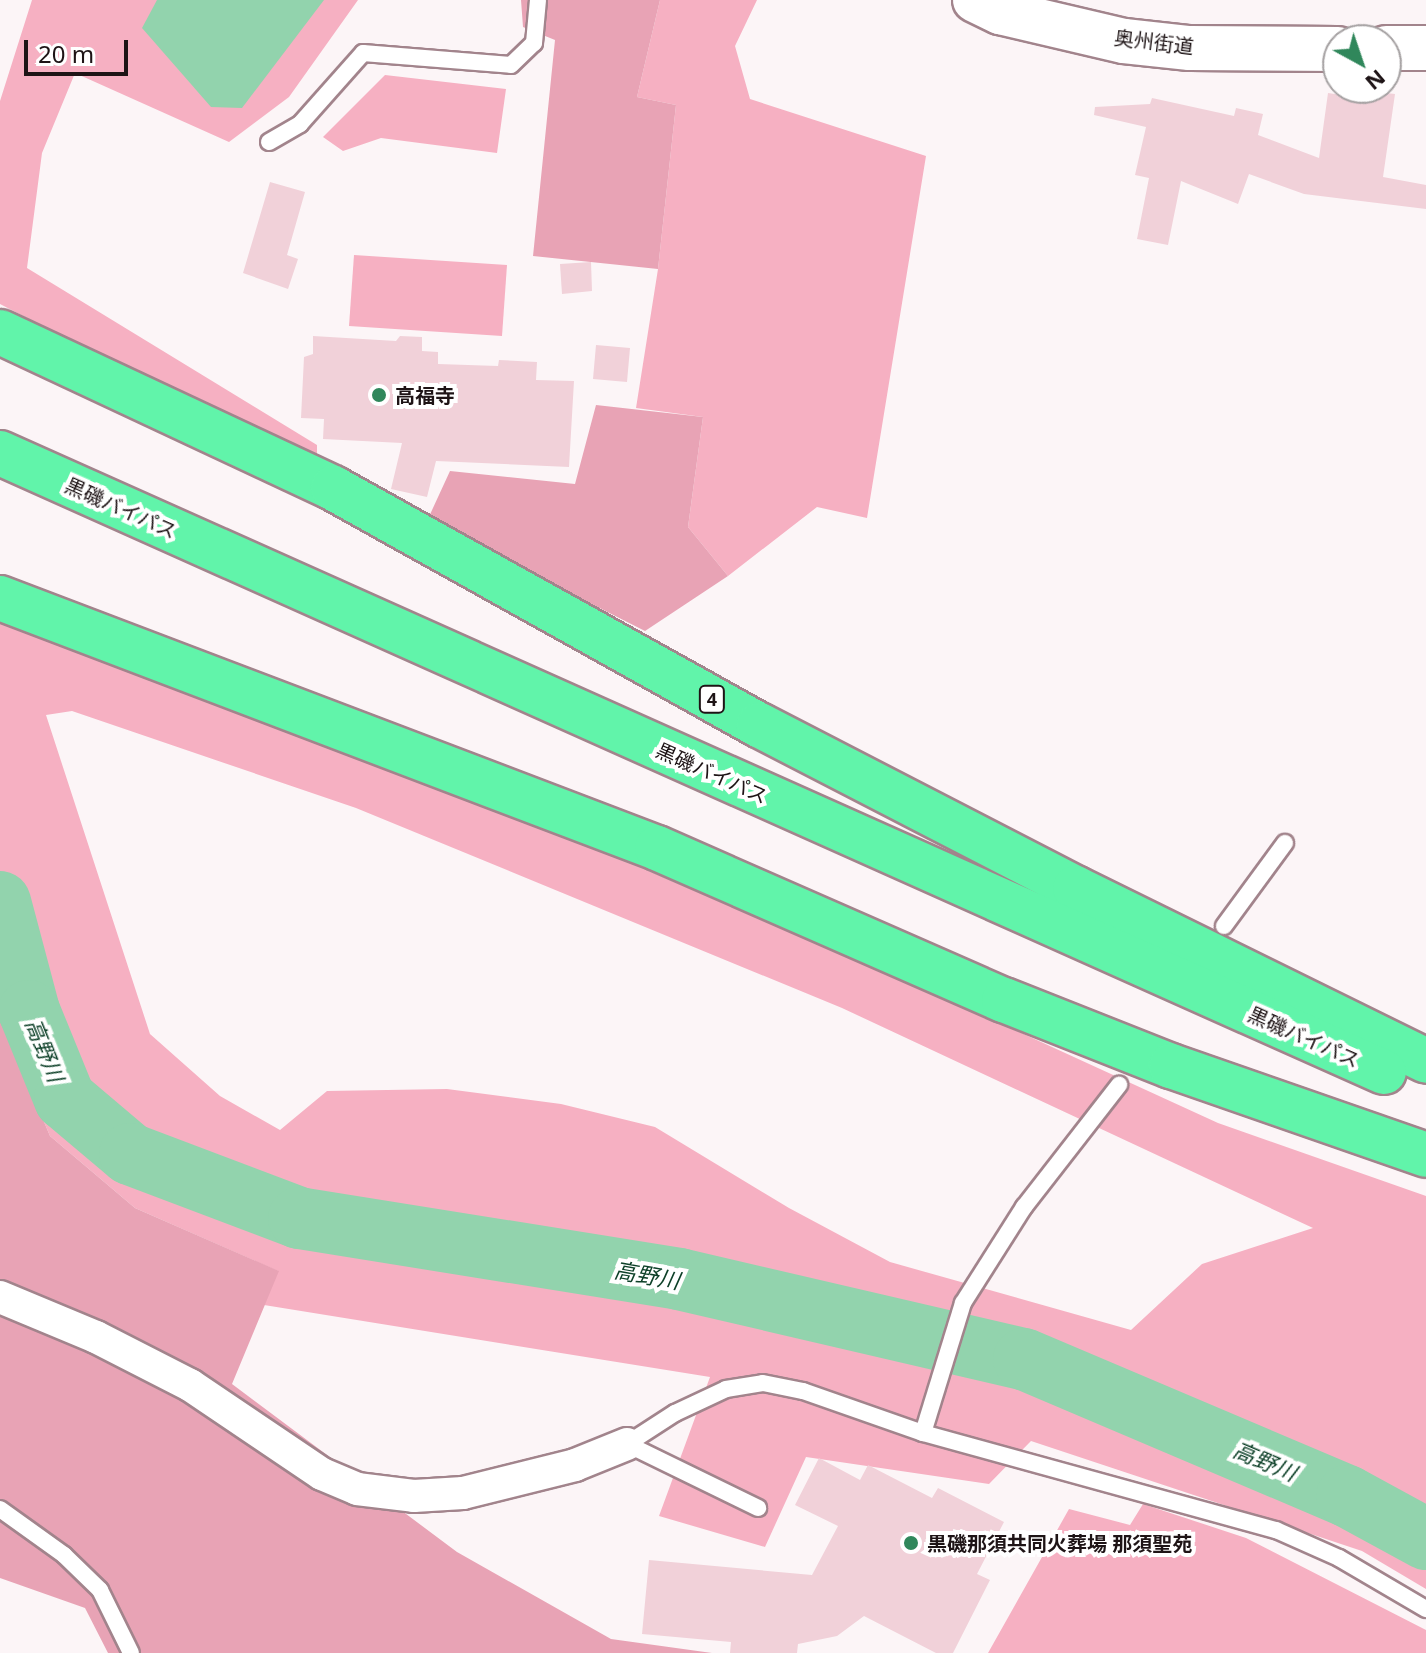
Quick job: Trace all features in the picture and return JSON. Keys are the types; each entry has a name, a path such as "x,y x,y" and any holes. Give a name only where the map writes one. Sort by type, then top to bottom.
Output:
{"highway":[{"name":"4","path":"0,332 333,488 759,725 1075,888 1426,1061"},
{"name":"黒磯バイパス","path":"0,453 1426,1091"},
{"path":"0,598 657,848 1004,1000 1171,1066 1426,1155"}],"main road":[{"name":"奥州街道","path":"975,0 1000,12 1124,41 1190,48 1322,49"},
{"path":"1402,48 1426,48"}],"street":[{"path":"0,1297 96,1337 190,1385 322,1474 357,1489 414,1496 463,1493 575,1465 627,1444"}],"lane":[{"path":"269,142 300,124 363,53 511,65 534,43 538,0"},
{"path":"1224,926 1285,843"},
{"path":"923,1433 963,1303 1024,1207 1119,1085"},
{"path":"627,1444 675,1413 726,1389 763,1383 803,1391 923,1433 1276,1530 1339,1558 1426,1609"},
{"path":"627,1444 758,1508"},
{"path":"0,1509 64,1555 100,1590 131,1653"}],"shaded area":[{"path":"32,0 358,0 289,97 229,142 75,73 42,153 27,268 317,445 317,461 131,372 0,304 0,101"},
{"path":"157,0 324,0 242,108 211,107 142,28"},
{"path":"521,0 660,0 637,97 676,105 658,269 533,256 555,40 523,27"},
{"path":"660,0 757,0 735,46 750,99 926,156 867,518 817,507 728,576 688,527 703,417 636,408 658,269 676,105 637,97"},
{"path":"385,75 506,89 497,153 381,138 343,151 323,137"},
{"path":"354,255 507,265 502,336 349,326"},
{"path":"596,405 703,417 688,527 728,576 645,631 427,521 450,471 575,484"},
{"path":"0,616 480,798 982,1015 1218,1123 1426,1196 1426,1589 1362,1551 1031,1441 989,1484 806,1457 765,1547 659,1516 710,1377 264,1305 278,1271 135,1208 50,1136 18,1060 0,986","holes":["72,711 356,808 842,1008 1313,1228 1202,1264 1131,1330 890,1262 789,1208 655,1127 561,1104 447,1089 327,1091 280,1130 220,1096 150,1034 46,715"]},
{"path":"0,986 18,1060 50,1136 135,1208 279,1271 232,1384 457,1552 611,1639 712,1653 108,1653 85,1608 0,1578"},
{"path":"1143,1504 1246,1538 1426,1630 1426,1653 988,1653 1069,1509 1130,1525"}],"building":[{"path":"1152,98 1234,116 1236,108 1263,114 1258,135 1319,158 1326,104 1394,104 1383,177 1426,185 1426,209 1304,194 1249,174 1238,204 1181,181 1168,245 1137,239 1149,178 1135,175 1146,127 1094,115 1095,107 1150,104"},
{"path":"270,182 305,192 287,255 298,259 288,289 243,273"},
{"path":"591,262 592,291 562,294 560,264"},
{"name":"高福寺","path":"313,336 396,341 400,336 422,337 422,351 438,352 438,364 498,366 499,360 537,362 536,380 574,381 569,467 436,461 427,497 391,489 402,443 323,439 324,419 301,418 304,357 313,354"},
{"path":"596,345 630,348 627,382 593,379"},
{"name":"黒磯那須共同火葬場 那須聖苑","path":"819,1458 860,1480 868,1465 932,1498 938,1488 1004,1522 977,1574 990,1580 953,1653 936,1653 864,1616 837,1636 798,1644 797,1653 730,1653 731,1642 642,1634 649,1560 812,1575 838,1526 795,1505"}],"waterway":[{"name":"高野川","path":"0,902 29,1011 65,1099 130,1154 299,1218 679,1279 1024,1359 1347,1496 1426,1539"}],"place":[{"name":"高福寺","path":"379,395"},
{"name":"黒磯那須共同火葬場 那須聖苑","path":"911,1543"}]}
